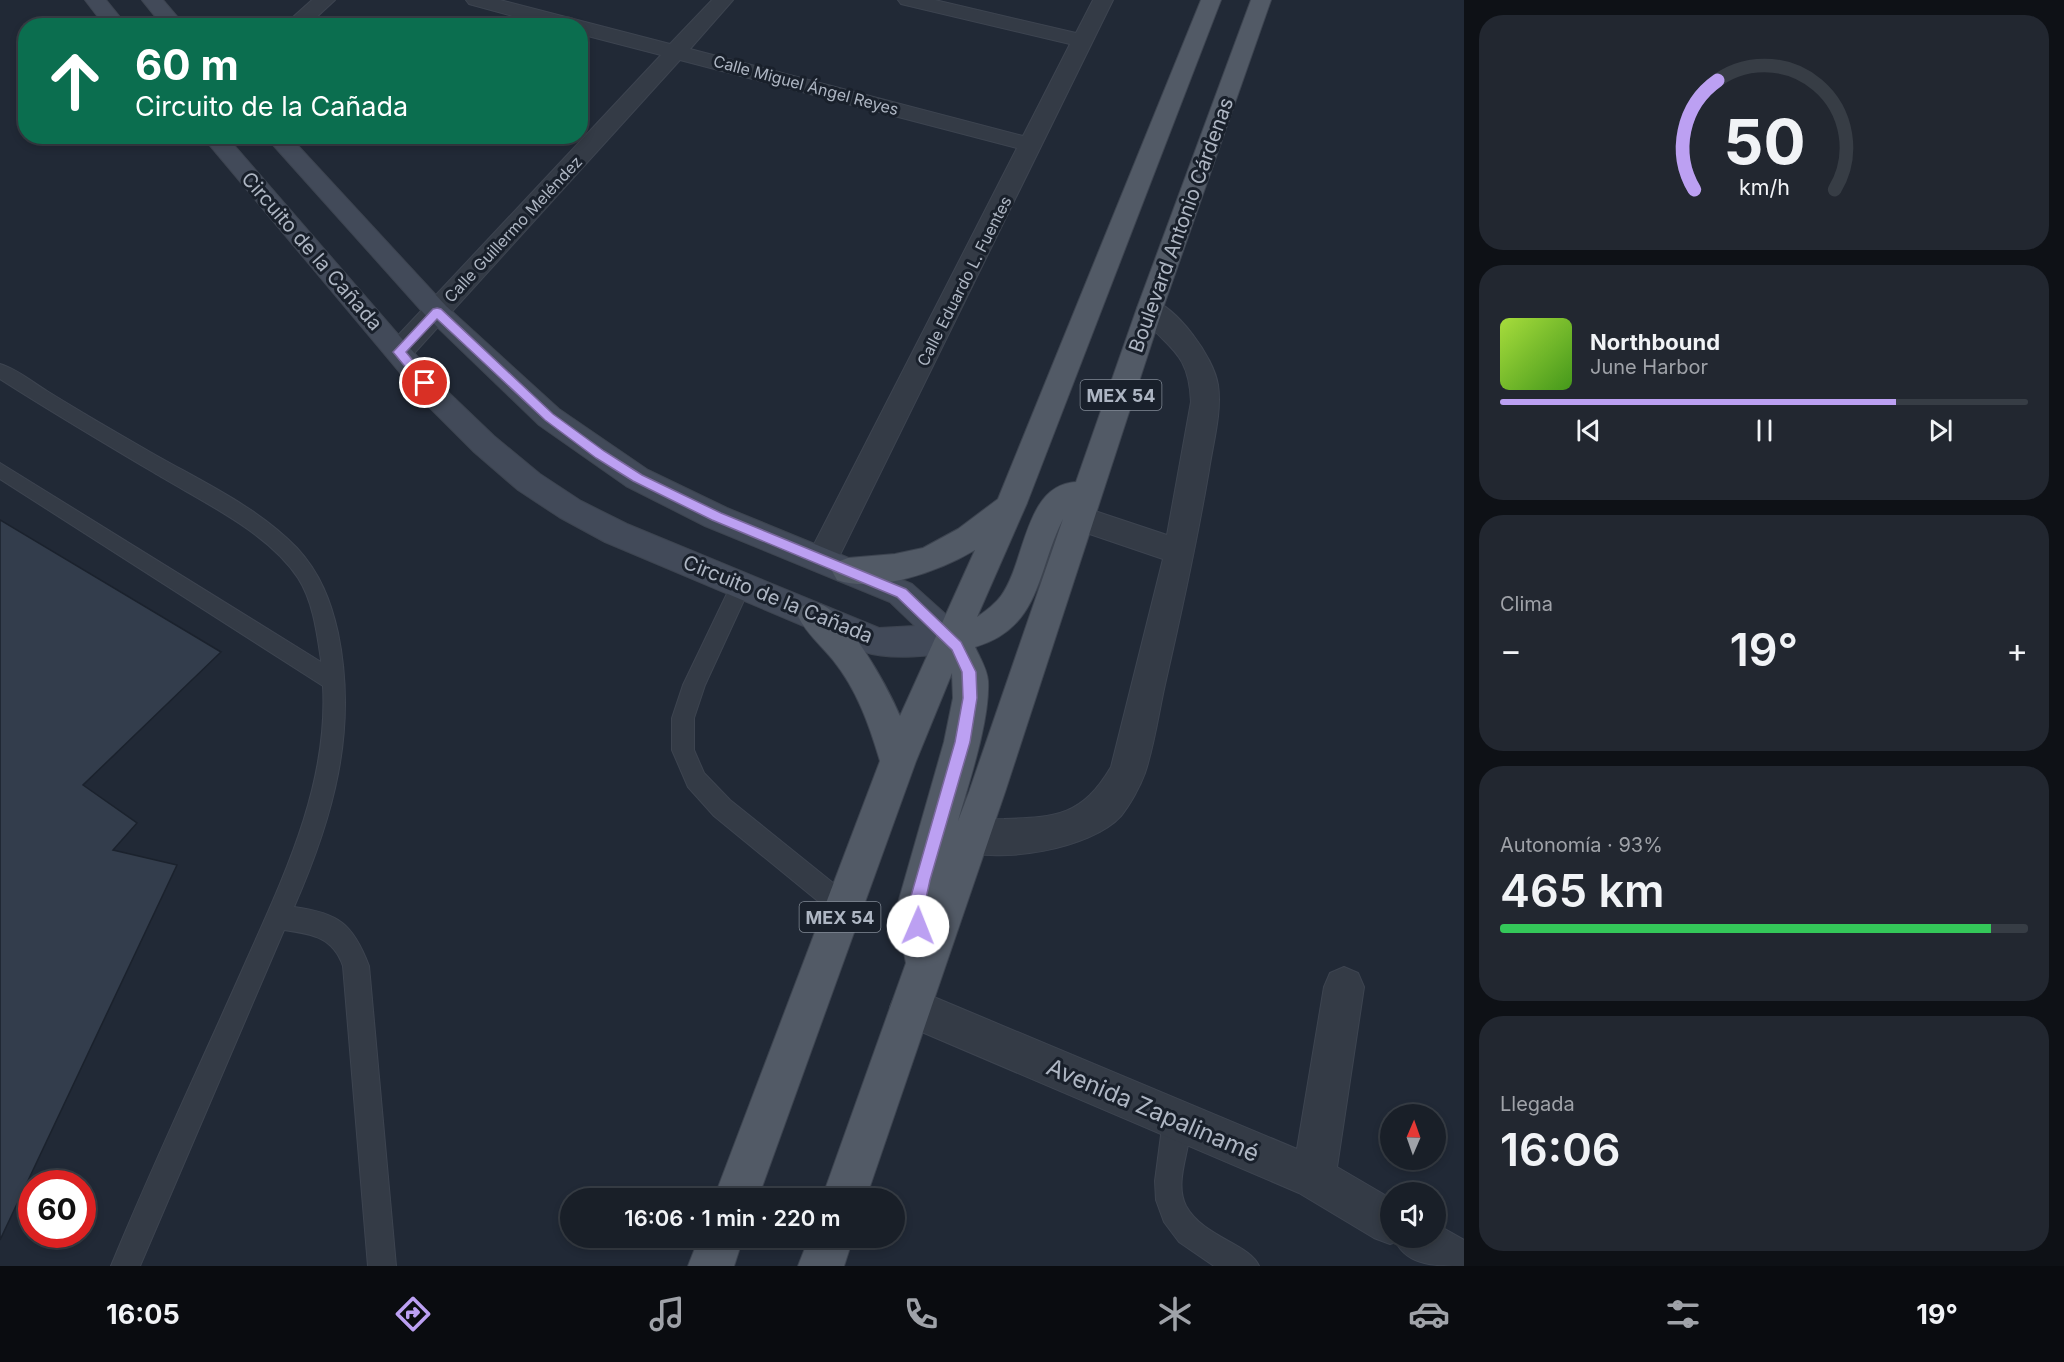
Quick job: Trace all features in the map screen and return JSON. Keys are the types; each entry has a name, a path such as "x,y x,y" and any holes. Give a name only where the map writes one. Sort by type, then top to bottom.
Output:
{"main road":[{"name":"MEX 54","path":"740,1188 898,760 1012,503 1211,0"},
{"name":"Boulevard Antonio Cárdenas","path":"971,837 1150,308 1261,0"},
{"path":"926,962 918,926 917,903 963,742 971,689 964,658 950,639 981,631 1008,611 1025,583 1058,501 1070,494 1084,506"},
{"path":"835,566 900,567 942,555 968,540 1012,503"},
{"path":"814,616 844,647 862,671 879,703 898,760"},
{"name":"MEX 54","path":"847,1188 971,837"},
{"path":"711,1266 717,1248"},
{"path":"821,1266 827,1248"}],"street":[{"path":"95,0 110,18"},
{"path":"152,0 168,18"},
{"path":"476,0 545,18"},
{"name":"Calle Guillermo Meléndez","path":"399,352 723,0"},
{"path":"909,0 1084,41"},
{"name":"Calle Eduardo L. Fuentes","path":"835,566 1032,145 1103,0"},
{"path":"307,18 323,9"},
{"name":"Calle Miguel Ángel Reyes","path":"588,29 1032,145"},
{"name":"Circuito de la Cañada","path":"220,144 438,399 484,444 529,482 570,509 616,533 876,642 950,639"},
{"path":"283,144 437,312 549,417 637,478 716,517 901,593 950,639"},
{"path":"971,837 1046,834 1085,821 1107,805 1126,773 1180,552 1205,402 1206,382 1200,364 1150,308"},
{"path":"1084,506 1180,552"},
{"path":"1314,1178 1344,987"},
{"name":"Avenida Zapalinamé","path":"910,1007 1314,1178 1380,1216"},
{"path":"1435,1248 1464,1264"}],"lane":[{"path":"0,370 234,510 296,560 314,588 325,628 333,681 334,734 321,797 302,861 125,1266"},
{"path":"0,470 333,681"},
{"path":"741,585 694,685 683,718 683,750 696,780 722,808 844,907"},
{"path":"279,917 315,922 337,931 350,945 356,966 382,1266"},
{"path":"1177,1120 1169,1186 1170,1201 1190,1233 1226,1257 1245,1266"}],"building":[{"path":"0,520 221,652 83,785 137,823 113,850 177,865 33,1170 18,1170 18,1202 0,1240"}],"route":[{"path":"425,383 399,352 437,312 549,417 637,478 716,517 901,593 957,646 964,658 971,680 970,698 963,742 922,880 917,903 918,926"}]}
